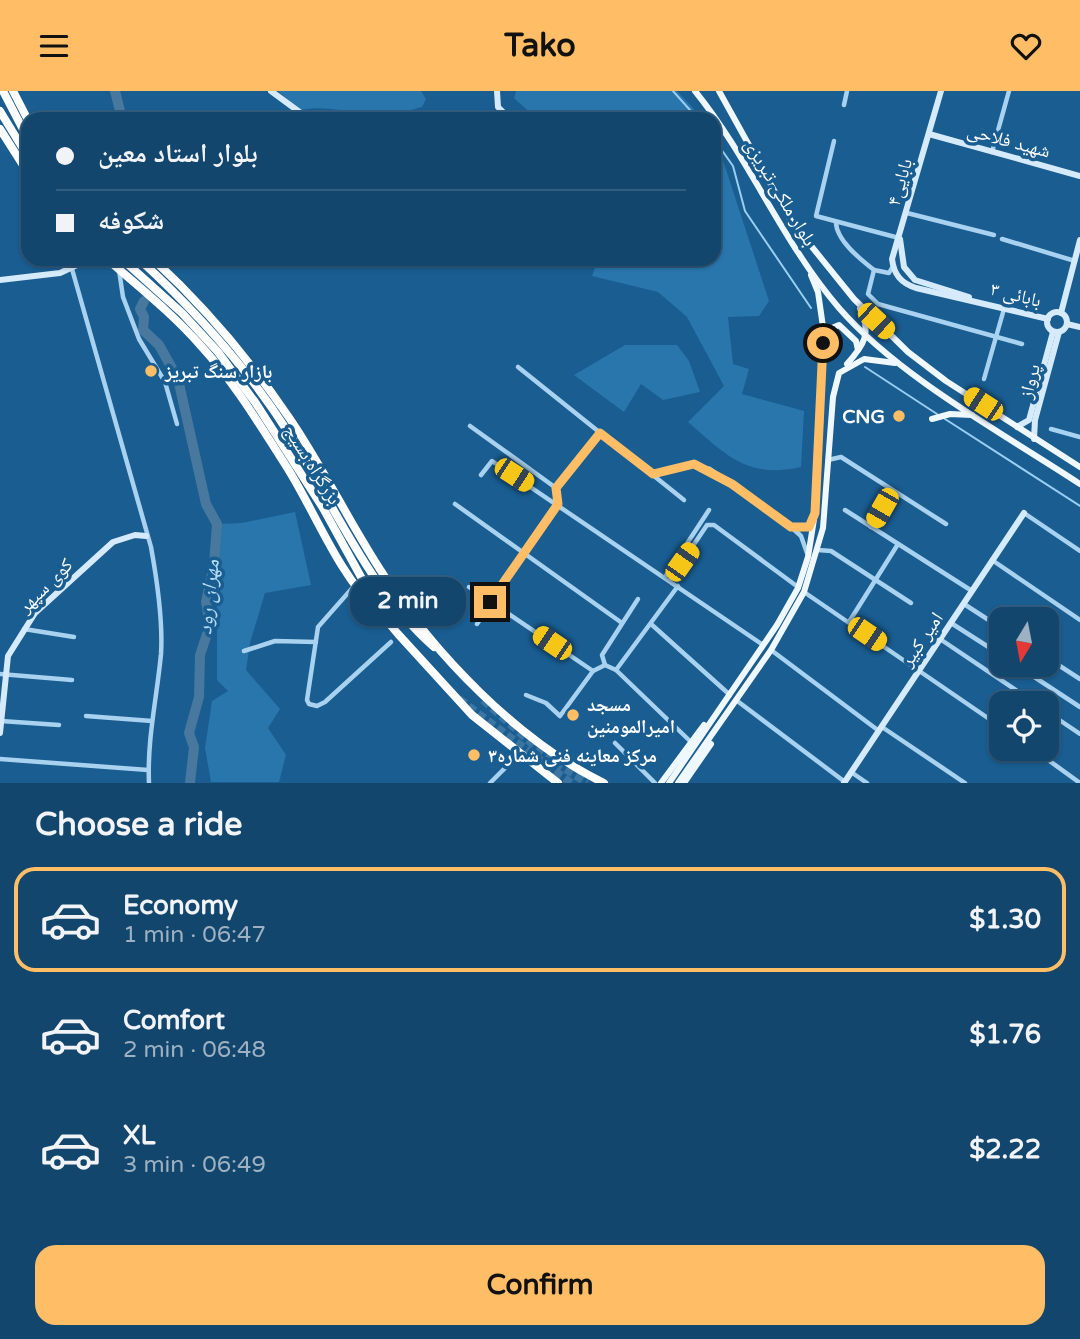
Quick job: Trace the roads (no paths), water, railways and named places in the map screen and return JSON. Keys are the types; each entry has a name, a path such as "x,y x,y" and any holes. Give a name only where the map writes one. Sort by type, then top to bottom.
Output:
{"highway":[{"path":"3,91 21,126"},
{"path":"13,91 24,112"},
{"path":"0,111 21,160"},
{"path":"0,129 21,150"},
{"path":"115,266 194,339 236,391 306,499 356,584 382,615"},
{"name":"بزرگراه بسیج","path":"130,266 183,313 218,352 255,401 323,508 382,615 472,715 558,782"},
{"name":"بزرگراه بسیج","path":"147,266 191,306 243,367 286,429 369,569 408,620 439,652"},
{"path":"161,266 196,299 251,364 304,440 384,577 439,652 472,685 551,751 604,782"}],"main road":[{"name":"بلوار ملکى تبریزى","path":"719,91 792,221 855,300 908,352 1034,439 1080,467"},
{"name":"بلوار ملکى تبریزى","path":"697,92 711,112"},
{"name":"بلوار ملکى تبریزى","path":"721,126 735,146 775,220 839,308 868,337 899,364 1080,484"},
{"path":"669,782 801,590 814,520 823,342 818,292 808,267"},
{"path":"681,782 771,650 818,550 833,397 839,373 858,352 867,331 855,300"},
{"path":"823,342 827,330 839,325 856,341 858,352"},
{"path":"839,373 864,359 884,359 899,364"},
{"path":"933,419 958,414 981,419"},
{"path":"661,782 730,695"}],"street":[{"path":"271,91 300,112"},
{"path":"497,91 498,107 503,112"},
{"path":"844,105 847,91"},
{"name":"بابایی۴","path":"900,239 941,91"},
{"path":"992,152 1009,91"},
{"name":"شهید فلاحی","path":"929,134 1080,176"},
{"path":"834,141 816,216 900,239 895,245 890,273 874,270 836,231 836,222"},
{"path":"907,213 993,236"},
{"name":"بابائی ۳","path":"900,239 904,267 915,280 977,301"},
{"path":"1002,239 1075,261"},
{"path":"1080,240 1061,313 1067,324 1080,327"},
{"name":"بابائی ۳","path":"893,265 899,278 907,285 1048,319"},
{"path":"0,280 60,273 77,266"},
{"path":"72,269 157,583 161,649 152,721 149,782"},
{"path":"119,269 123,297 135,329 165,382 177,424"},
{"path":"874,270 868,294 885,308 1021,344"},
{"path":"984,379 1004,308"},
{"path":"1061,313 1052,314 1047,325 1056,332 1067,324"},
{"name":"پرواز","path":"1017,427 1029,420 1056,332"},
{"name":"پرواز","path":"1034,439 1035,420 1056,332"},
{"path":"518,367 684,500"},
{"path":"470,426 556,488"},
{"path":"1051,429 1080,437"},
{"path":"477,624 522,553 558,504 556,488 600,433"},
{"path":"828,460 841,457 946,524"},
{"path":"481,475 492,461 763,646"},
{"path":"653,474 682,464 694,464 710,469 791,527 801,536 808,557"},
{"path":"871,527 892,490"},
{"path":"455,504 622,623"},
{"path":"667,579 709,510"},
{"path":"845,510 972,591"},
{"path":"1024,513 1080,551"},
{"name":"امیر کبیر","path":"845,782 1024,513"},
{"path":"791,527 809,527 814,520"},
{"path":"667,579 707,525 713,525 801,590 989,718"},
{"name":"کوی سپهر","path":"0,733 2,675 8,656 23,629 35,613 113,542 135,535 146,536"},
{"path":"849,622 898,544"},
{"path":"818,550 831,551 911,603"},
{"path":"992,560 1080,620"},
{"path":"356,584 323,618 316,642 307,700 317,706 325,702 391,642"},
{"path":"616,670 678,586"},
{"path":"468,587 593,671"},
{"path":"638,599 601,655 605,665 616,670 691,742"},
{"path":"964,604 989,620"},
{"path":"951,623 989,647"},
{"path":"650,624 730,695"},
{"path":"23,629 74,637"},
{"path":"940,639 1017,691"},
{"path":"244,651 275,641 316,642"},
{"path":"771,650 880,729 965,782"},
{"path":"526,695 546,703 561,716 593,671 605,665"},
{"path":"1059,665 1080,679"},
{"path":"2,675 72,680"},
{"path":"1034,677 1080,707"},
{"path":"736,701 845,782"},
{"path":"86,716 152,721"},
{"path":"1059,720 1080,734"},
{"path":"0,721 59,725"},
{"path":"615,743 655,782"},
{"path":"490,782 519,754"},
{"path":"0,759 148,770"},
{"path":"1050,761 1080,782"},
{"path":"851,772 867,782"}],"waterway":[{"name":"مهران رود","path":"115,91 120,112"},
{"path":"673,91 692,112"},
{"path":"721,149 733,166 745,211 811,308"},
{"name":"مهران رود","path":"144,301 140,309 144,317 143,330 159,345 178,379 206,504 217,524 214,564 206,602 210,625 200,655 199,697 189,733 194,747 190,783"},
{"path":"865,367 937,414"},
{"path":"945,419 1080,506"}],"tunnel":[{"path":"459,699 571,783"},
{"path":"483,700 547,757 587,783"}],"place":[{"name":"بازار سنگ تبریز","path":"151,371"},
{"name":"CNG","path":"899,416"},
{"name":"مسجد امیرالمومنین","path":"573,715"},
{"name":"مرکز معاینه فنی شماره۳","path":"474,755"}]}
